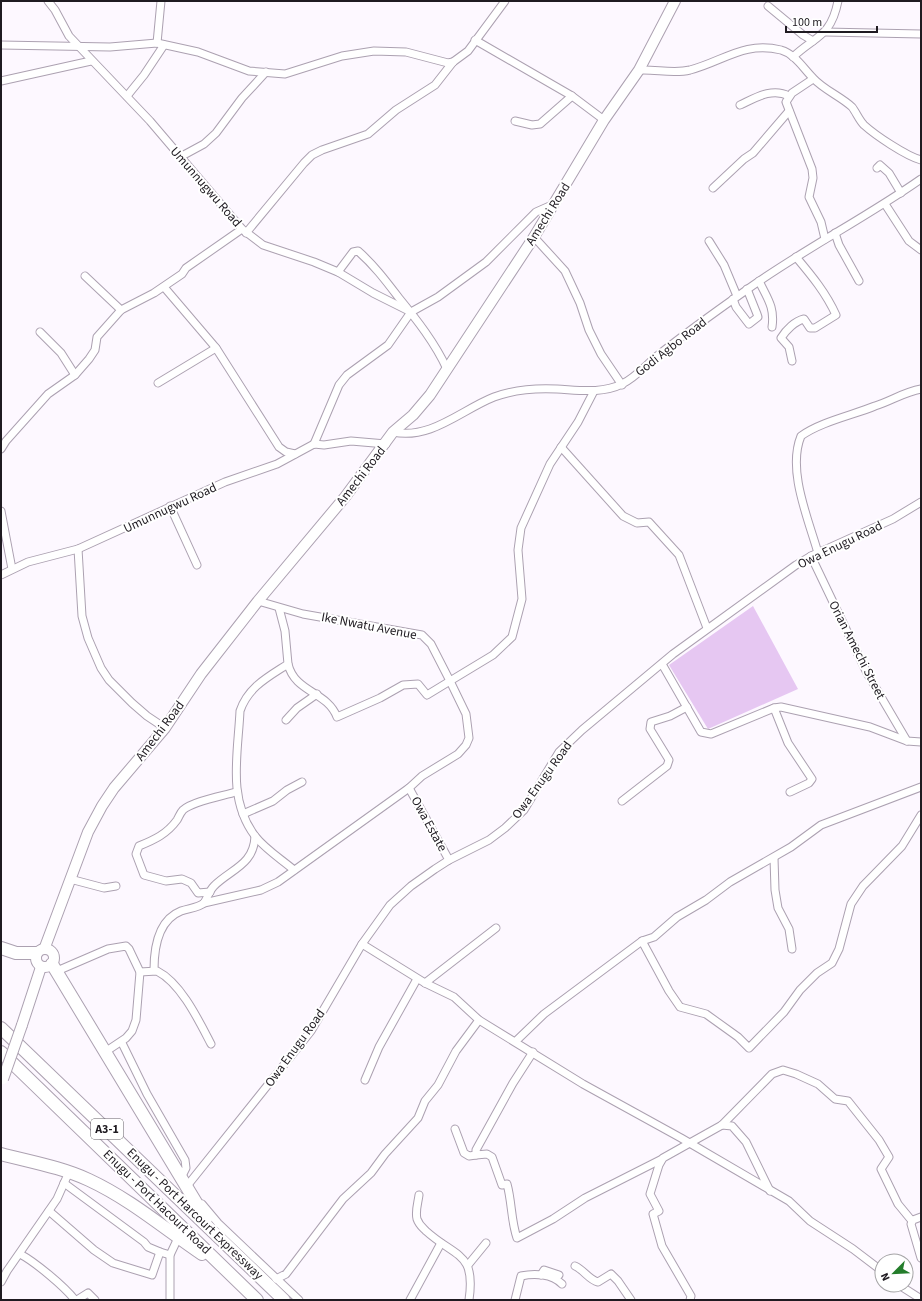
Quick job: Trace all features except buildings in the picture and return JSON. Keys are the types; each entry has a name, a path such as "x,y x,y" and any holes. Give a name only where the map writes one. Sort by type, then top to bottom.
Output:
{"highway":[{"path":"1,948 16,953 40,950"},
{"path":"50,967 105,1052 213,1230"},
{"name":"Enugu - Port Harcourt Expressway","path":"1,1028 213,1230 284,1300"},
{"name":"Enugu - Port Hacourt Road","path":"1,1052 226,1269"},
{"path":"1,1154 41,1163 67,1178 89,1180 123,1199 178,1238 226,1269"},
{"name":"Enugu - Port Harcourt Expressway","path":"226,1269 257,1300"}],"main road":[{"name":"Amechi Road","path":"40,950 88,832 102,806 165,728 201,674 258,601 345,497 394,432 413,415 447,369 534,237 604,120 639,70 675,1"},
{"path":"2,1082 22,1025 50,967 54,957 53,953 40,950 36,963 50,967"}],"street":[{"name":"Umunnugwu Road","path":"48,1 69,36 126,96 244,231 263,245 314,262 338,272 373,293 411,312"},
{"path":"126,96 144,75 160,44 161,1"},
{"path":"1,449 3,439 48,394 75,375 95,350 97,337 121,310 164,287 182,274 186,268 244,231 304,163 312,156 368,134 396,110 435,85 453,62 468,51 505,1"},
{"path":"793,57 825,32 836,9 838,1"},
{"path":"768,6 803,35 813,41"},
{"path":"825,32 921,34"},
{"path":"475,40 572,96 604,120"},
{"path":"1,45 110,47 160,44 198,52 241,69 285,74 342,56 374,51 406,52 448,63 453,62"},
{"path":"639,70 662,72 690,70 740,50 760,47 783,51 799,61 813,79 851,107 864,124 894,146 921,160"},
{"path":"1,82 92,61"},
{"path":"180,157 204,144 216,133 242,98 266,72"},
{"path":"813,79 789,96 786,102 812,169 813,178 810,198 821,222 825,239"},
{"path":"740,105 756,96 782,93 789,96"},
{"path":"515,121 532,125 540,124 572,96"},
{"path":"713,188 752,153 789,111"},
{"path":"877,168 880,164 889,173 901,193"},
{"name":"Godi Agbo Road","path":"394,432 405,435 419,432 456,418 482,403 509,393 554,389 594,391 622,385 677,340 747,289 825,239 885,204 921,179"},
{"path":"314,444 339,385 347,375 388,344 411,312 438,297 486,262 536,212 554,204"},
{"path":"885,204 909,241 921,250"},
{"path":"835,233 839,245 859,281"},
{"path":"534,237 565,271 580,303 589,330 601,354 622,385"},
{"path":"709,241 724,265 735,298 736,307 749,324 758,317 747,289"},
{"path":"338,272 353,252 358,251 374,266 411,312 441,356 447,369"},
{"path":"792,361 789,346 781,338 788,330 797,321 804,320 810,328 815,328 836,315 830,300 816,280 796,257"},
{"path":"85,276 121,310"},
{"path":"759,281 772,307 774,316 772,327"},
{"path":"164,287 216,348 279,447 286,452 295,454"},
{"path":"40,332 61,354 75,375"},
{"path":"158,383 216,348"},
{"path":"818,553 796,473 796,452 801,436 831,422 892,400 906,392 921,389"},
{"path":"279,608 285,631 288,664 291,673 296,681 317,694 332,706 337,718 380,698 403,685 418,684 427,695 494,655 512,637 516,629 522,599 518,550 521,528 550,464 578,422 594,391"},
{"name":"Umunnugwu Road","path":"1,575 28,562 78,549 232,479 270,466 314,444 324,445 351,440 386,444"},
{"path":"561,447 623,516 637,523 649,522 679,555 707,628"},
{"name":"Owa Enugu Road","path":"184,1182 310,1031 362,944 396,899 416,882 449,860 489,840 517,818 530,801 560,752 582,730 707,628 811,556 894,519 921,502"},
{"path":"170,506 197,564"},
{"path":"1,511 12,569"},
{"path":"78,549 82,616 88,638 101,668 108,680 132,703 147,716 165,728"},
{"name":"Orian Amechi Street","path":"811,556 867,673 907,741"},
{"name":"Ike Nwatu Avenue","path":"154,970 154,950 164,927 177,913 204,903 270,886 409,788 422,776 458,754 466,745 469,738 466,714 431,644 422,635 279,608 258,601"},
{"path":"288,664 257,684 248,693 243,702 240,711 236,792 243,814 256,836 294,870"},
{"path":"662,664 702,732 708,735 774,708 788,708 814,716 870,727 907,741 921,742"},
{"path":"286,720 297,708 317,694"},
{"path":"622,801 667,766 670,760 650,729 650,722 670,716 687,707"},
{"path":"774,708 788,743 812,779 809,783 790,792"},
{"path":"243,814 273,801 287,790 302,782"},
{"path":"516,1041 544,1014 642,941 654,937 677,917 706,900 730,882 774,858 823,824 921,787"},
{"name":"Owa Estate","path":"409,788 449,860"},
{"path":"210,892 198,893 191,883 182,879 166,881 144,875 136,854 139,846 156,839 167,832 177,821 182,811 190,805 236,792"},
{"path":"642,941 669,991 680,1007 706,1014 738,1037 749,1048 784,1012 800,990 817,972 832,962 839,948 851,904 862,886 902,846 921,815"},
{"path":"204,903 210,892 251,855 255,846 256,836"},
{"path":"774,858 775,890 778,908 789,929 792,949"},
{"path":"70,879 104,888 116,886"},
{"path":"425,983 496,928"},
{"path":"362,944 425,983 454,996 479,1020 516,1041 583,1084 690,1144 770,1192 789,1201 810,1221 853,1248 874,1265"},
{"path":"50,967 126,946 131,952 140,972 136,1020 132,1031 122,1043 105,1052"},
{"path":"140,972 154,970 163,974 174,985 196,1015 211,1044"},
{"path":"365,1080 379,1047 418,979"},
{"path":"276,1278 286,1274 344,1199 371,1173 385,1154 418,1118 425,1100 438,1085 456,1051 479,1020"},
{"path":"122,1043 133,1067 185,1160 186,1168 184,1182 218,1223 299,1300"},
{"path":"476,1153 513,1083 533,1052"},
{"path":"455,1129 464,1153 469,1156 476,1153 487,1154 492,1157 502,1185 507,1184 517,1238 553,1219 584,1198 690,1144 722,1125 772,1074 784,1070 818,1084 835,1099 848,1101 879,1140 889,1157 881,1169 898,1204 912,1221 915,1240 921,1258"},
{"path":"722,1125 732,1126 743,1137 770,1192"},
{"path":"663,1158 659,1165 650,1194 659,1211 653,1214 662,1246 691,1296 690,1300"},
{"path":"1,1282 7,1271 50,1211 67,1178 144,1242 148,1247 170,1255"},
{"path":"419,1195 416,1213 418,1222 431,1236 461,1256 468,1265 471,1274 469,1300"},
{"path":"50,1211 94,1250 114,1263 152,1275 160,1252"},
{"path":"912,1221 921,1217"},
{"path":"170,1300 170,1255 178,1238"},
{"path":"410,1300 441,1243"},
{"path":"468,1265 486,1243"},
{"path":"20,1254 40,1268 76,1300 88,1292 95,1300"},
{"path":"575,1266 582,1269 593,1281 598,1282 611,1274 618,1280 631,1300"},
{"path":"541,1275 544,1270 559,1275"},
{"path":"515,1300 521,1276 541,1275 557,1280 562,1284"},
{"path":"911,1293 921,1299"}],"shaded area":[{"path":"753,606 798,689 708,729 669,665"}]}
